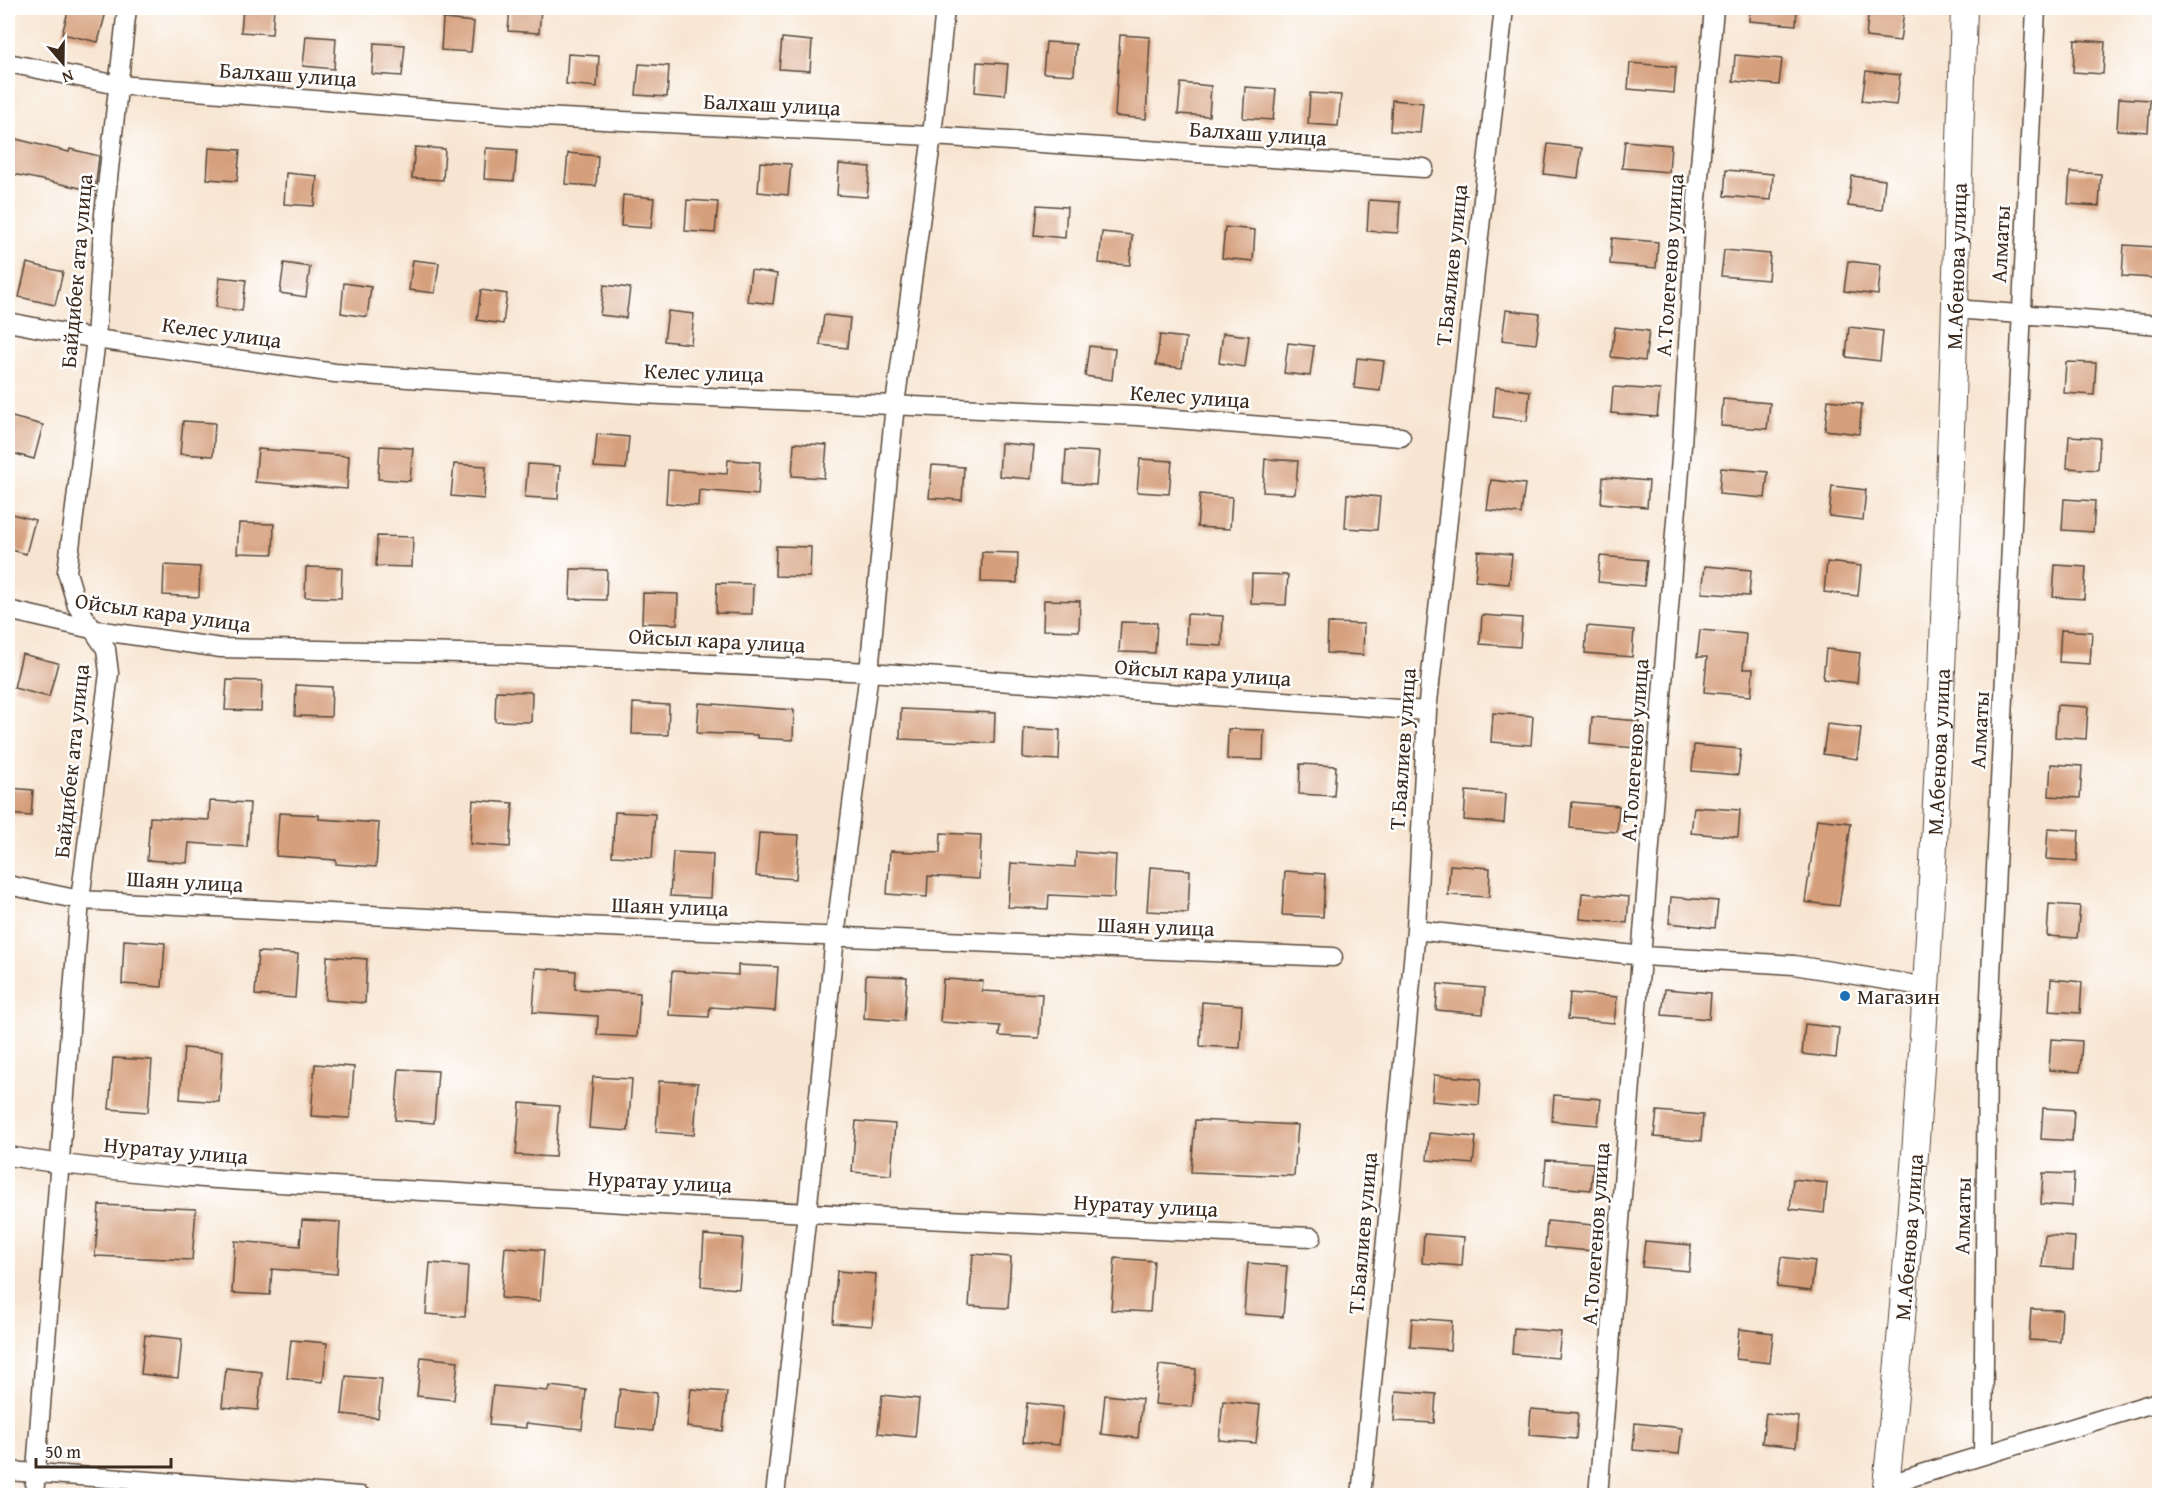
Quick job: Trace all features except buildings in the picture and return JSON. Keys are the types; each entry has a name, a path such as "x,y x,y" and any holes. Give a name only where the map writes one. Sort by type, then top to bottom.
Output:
{"main road":[{"name":"М.Абенова улица","path":"1886,1490 1928,987 1940,755 1964,8"}],"street":[{"name":"Байдибек ата улица","path":"34,1496 80,900 109,673 106,649 96,630 77,606 67,572 96,339 104,214 127,8"},
{"path":"775,1496 835,937 868,672 895,404 932,136 945,8"},
{"name":"Т.Баялиев улица","path":"1361,1496 1416,930 1427,711 1504,8"},
{"name":"А.Толегенов улица","path":"1598,1496 1643,956 1682,445 1696,210 1714,8"},
{"name":"Алматы","path":"1983,1455 1988,1062 2020,314 2036,8"},
{"name":"Балхаш улица","path":"8,63 118,85 522,116 932,136 1424,168"},
{"path":"1955,309 2160,325"},
{"name":"Келес улица","path":"8,322 96,339 335,373 640,394 1138,416 1401,437"},
{"name":"Ойсыл кара улица","path":"8,610 96,630 220,648 508,654 868,672 1427,711"},
{"name":"Шаян улица","path":"8,885 80,900 835,937 1333,957"},
{"path":"1416,930 1643,956 1794,965 1928,987"},
{"name":"Нуратау улица","path":"8,1156 60,1164 276,1182 807,1214 1312,1237"},
{"path":"1886,1490 1983,1455 2160,1401"},
{"path":"8,1471 362,1496"}],"place":[{"name":"Магазин","path":"1845,996"}]}
